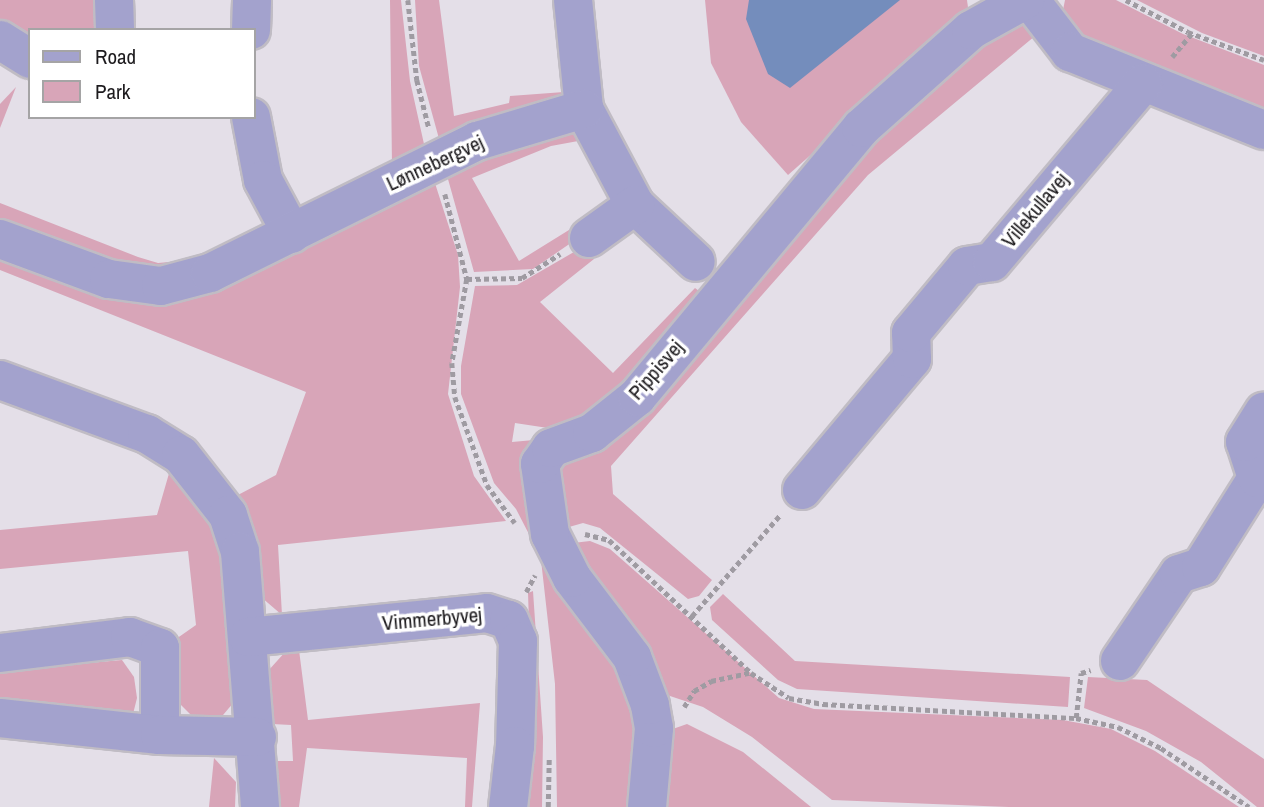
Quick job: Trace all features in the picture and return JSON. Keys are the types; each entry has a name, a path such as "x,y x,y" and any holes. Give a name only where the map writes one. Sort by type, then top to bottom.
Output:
{"street":[{"path":"114,0 115,28"},
{"path":"251,28 252,0"},
{"path":"573,0 584,109 635,205 696,262"},
{"path":"1027,0 1070,52 1264,130"},
{"name":"Pippisvej","path":"647,807 654,728 650,705 632,657 572,578 554,542 542,502 540,464 551,447 592,433 637,397 861,128 971,30 1027,0"},
{"path":"0,40 28,58"},
{"name":"Villekullavej","path":"802,490 912,359 911,333 919,323 967,266 992,262 1143,83"},
{"name":"Lønnebergvej","path":"0,239 109,279 161,286 209,272 292,234 477,141 584,109"},
{"path":"251,119 263,180 292,234"},
{"path":"589,239 635,205"},
{"path":"0,380 147,434 181,456 228,515 240,552 257,737 260,807"},
{"path":"1120,661 1179,574 1201,567 1256,478 1245,442 1264,411"},
{"name":"Vimmerbyvej","path":"248,637 487,612 509,620 518,641 515,746 508,807"},
{"path":"0,653 130,637 160,648 160,735"},
{"path":"0,718 160,735 257,737"}],"path":[{"path":"408,0 417,80 467,279 452,363 455,397 487,485"},
{"path":"1126,0 1188,32 1264,60"},
{"path":"467,279 522,278 589,239"},
{"path":"692,615 802,490"},
{"path":"554,542 596,533 609,540 751,673 789,698 823,704 1076,718 1118,727 1161,748 1249,807"},
{"path":"1076,718 1081,673 1120,661"},
{"path":"682,709 694,691 711,681 751,673"}],"green space":[{"path":"0,0 100,0 102,28 28,28 28,44 0,22"},
{"path":"390,0 401,0 410,81 426,153 392,167"},
{"path":"415,0 439,0 454,116 509,103 510,96 564,92 554,104 441,146 419,66"},
{"path":"705,0 967,0 969,15 788,175 741,122 711,63"},
{"path":"1065,0 1116,0 1183,34 1264,65 1264,116 1081,37 1062,15"},
{"path":"1137,0 1264,0 1264,56 1202,33"},
{"path":"1020,24 1029,26 1035,36 868,175 611,466 613,494 712,580 699,596 688,599 600,528 583,523 562,529 557,469 848,165 948,69"},
{"path":"16,87 0,128 0,104"},
{"path":"570,129 589,139 551,146 472,178 519,261 577,225 581,236 533,269 474,272 446,172"},
{"path":"433,177 458,255 460,287 448,394 474,476 506,521 278,545 282,615 261,597 236,496 276,475 306,392 0,270 0,250 102,290"},
{"path":"0,203 158,263 191,260 182,270 130,268 0,219"},
{"path":"586,245 594,259 540,302 613,373 695,288 703,294 634,378 589,414 548,428 515,423 512,442 534,440 532,540 516,509 494,483 461,394 461,366 475,286 517,285"},
{"path":"170,470 199,499 219,548 235,677 234,702 218,721 196,720 179,703 176,639 196,625 188,551 0,569 0,530 157,515"},
{"path":"590,541 610,549 779,698 814,709 1063,720 1111,729 1155,751 1239,807 1009,807 832,800 752,737 703,707 667,695 573,543"},
{"path":"546,557 619,659 639,716 635,807 557,807 555,684 541,560"},
{"path":"533,591 543,737 542,807 521,807 532,711 528,593"},
{"path":"723,594 795,661 1070,677 1068,707 797,689 778,680 712,620 710,607"},
{"path":"299,650 308,720 480,703 472,807 465,807 467,758 307,748 299,807 275,807 275,761 293,761 291,725 272,724 268,671 286,651"},
{"path":"122,660 134,677 137,698 133,714 0,703 0,671"},
{"path":"1088,677 1147,680 1264,759 1264,807 1257,807 1201,762 1146,731 1084,708"},
{"path":"687,724 743,752 811,807 662,807 667,731"},
{"path":"214,758 236,782 235,807 209,807"}],"water":[{"path":"749,0 900,0 790,88 768,74 746,19"}]}
